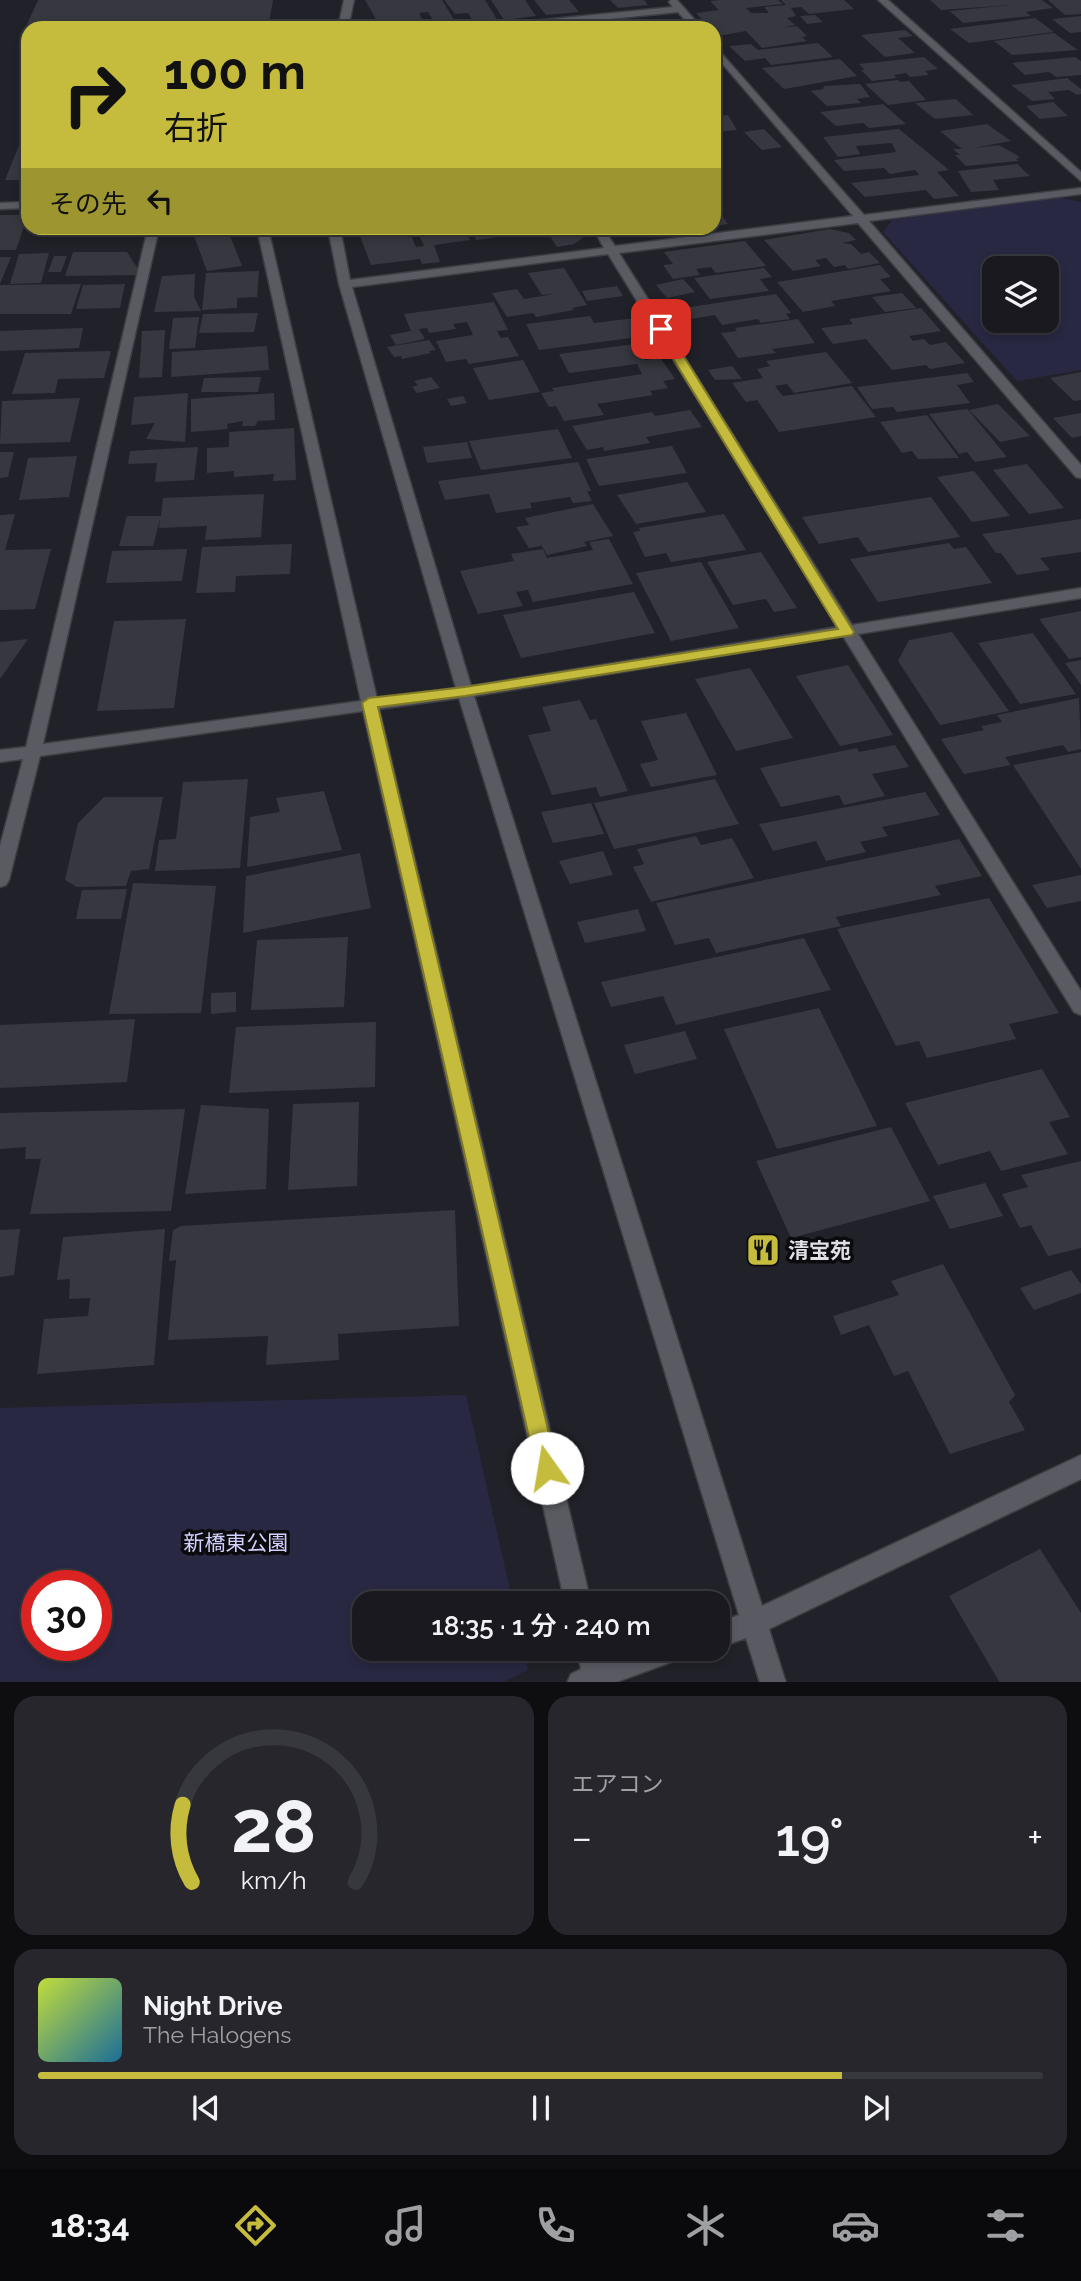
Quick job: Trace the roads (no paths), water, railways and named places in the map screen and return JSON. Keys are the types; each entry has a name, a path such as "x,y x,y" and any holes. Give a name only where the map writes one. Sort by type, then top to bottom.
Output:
{"street":[{"path":"344,21 349,0"},
{"path":"673,0 691,21"},
{"path":"883,0 1081,178"},
{"path":"562,21 681,9"},
{"path":"721,56 1081,474"},
{"path":"345,284 1081,191"},
{"path":"0,206 21,205"},
{"path":"0,880 33,752 151,235"},
{"path":"264,235 575,1591"},
{"path":"335,235 345,284 465,692 773,1682"},
{"path":"603,235 1081,1007"},
{"path":"0,756 369,703 465,692 1081,593"},
{"path":"730,1631 754,1623 1081,1467"},
{"path":"589,1661 588,1679 639,1661"}],"place":[{"name":"清宝苑","path":"763,1250"}],"park label":[{"name":"新橋東公園","path":"236,1542"}]}
